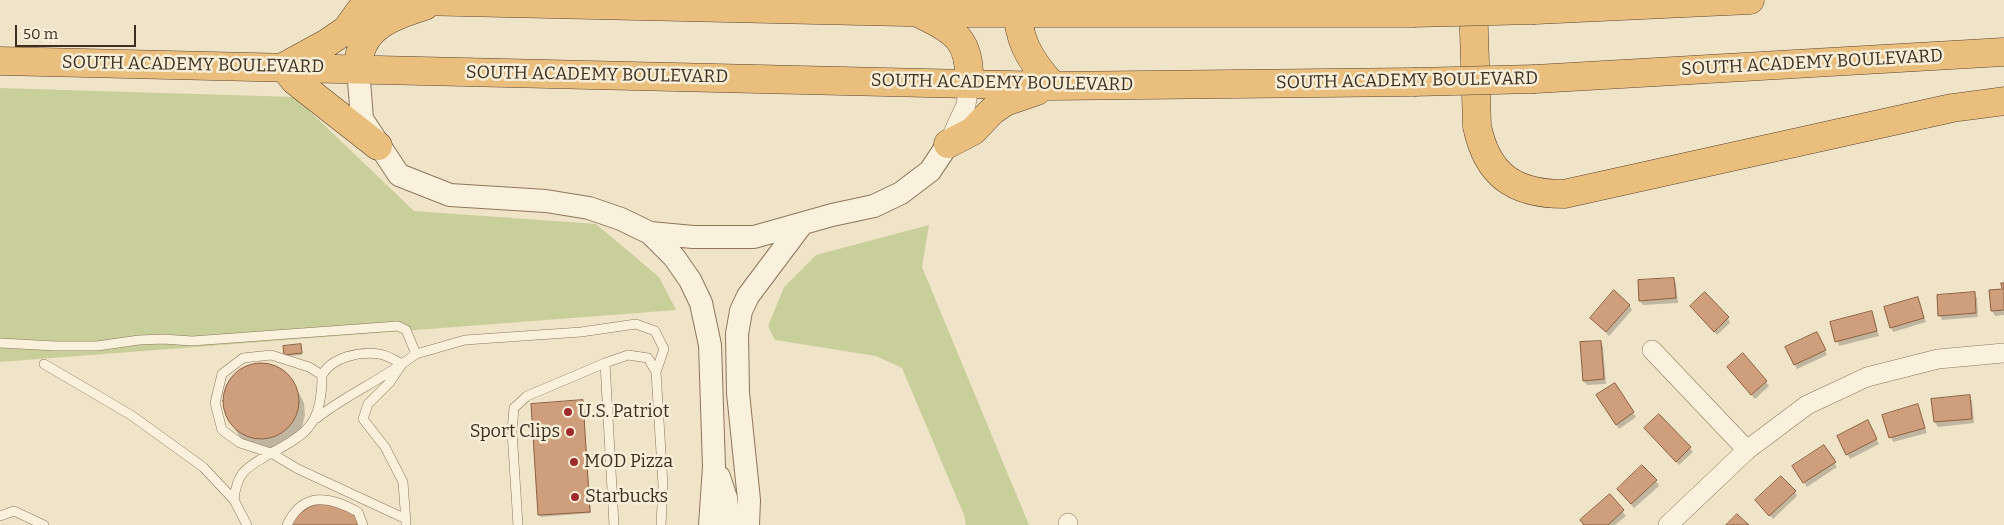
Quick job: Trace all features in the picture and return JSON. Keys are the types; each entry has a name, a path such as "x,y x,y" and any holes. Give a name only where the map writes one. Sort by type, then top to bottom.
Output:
{"highway":[{"path":"378,146 294,80 284,67 346,30 369,0 473,1 949,14 1016,7 1153,14 1413,14 1750,0"},
{"path":"949,14 975,0"},
{"path":"1110,0 1153,14"},
{"path":"1474,0 1477,126 1481,146 1490,162 1501,175 1517,186 1530,191 1564,194 1952,108 2004,101"},
{"path":"1739,1 1743,0"},
{"path":"358,68 358,53 364,40 379,26 403,13 438,2"},
{"path":"948,144 973,131 992,111 1005,102 1053,86 1028,56 1020,35 1016,7"},
{"path":"916,12 933,20 956,35 966,49 970,63 970,84"},
{"name":"SOUTH ACADEMY BOULEVARD","path":"0,60 1053,86 1414,82 1535,78 1996,53"}],"street":[{"path":"358,68 362,119 378,146 399,175 450,195 546,201 589,208 621,219 650,233 674,257 690,280 701,303 710,345 714,467 710,525"},
{"path":"650,233 693,237 754,237 874,206 900,192 930,170 948,144 966,105 970,84"},
{"path":"748,525 749,500 738,392 736,334 741,311 748,296 802,224"},
{"path":"1652,350 1747,450"},
{"path":"1668,525 1747,450 1807,405 1868,378 1938,358 2004,353"},
{"path":"714,467 726,498 729,525"}],"lane":[{"path":"234,500 236,483 247,467 293,442 330,407 372,384 416,354 465,340 581,332 636,324 655,331 664,349 656,372 663,485 661,525"},
{"path":"0,343 97,346 139,340 192,341 398,326 406,330 416,354"},
{"path":"317,418 322,398 322,375 325,369 355,354 381,354 402,364"},
{"path":"322,375 309,367 271,355 243,358 222,374 214,403 222,430 240,443 272,453 298,469 406,522"},
{"path":"518,525 512,431 514,408 527,396 605,363 628,356 648,358 656,372"},
{"path":"605,363 614,525"},
{"path":"44,364 131,415 203,468 234,500 247,525"},
{"path":"402,364 390,382 368,404 363,419 385,447 403,482 406,522"},
{"path":"286,525 302,504 323,499 344,504 358,512 363,525"},
{"path":"0,516 14,512 44,525"}],"green space":[{"path":"0,88 295,97 414,211 596,224 659,277 676,310 0,362"},
{"path":"929,225 922,267 1029,525 966,525 964,515 902,368 876,356 775,340 768,326 784,287 816,255"}],"building":[{"path":"1674,278 1676,298 1639,301 1638,280"},
{"path":"2001,283 2004,283 2004,310 1991,311 1989,290 2002,289"},
{"path":"1614,290 1630,305 1606,332 1590,318"},
{"path":"1705,292 1729,317 1714,332 1690,306"},
{"path":"1975,292 1976,313 1938,316 1937,295"},
{"path":"1918,297 1924,318 1890,328 1884,307"},
{"path":"1872,311 1877,331 1835,342 1830,322"},
{"path":"1817,332 1826,350 1794,365 1785,347"},
{"path":"1601,341 1604,379 1583,381 1580,342"},
{"path":"301,344 302,353 284,355 283,346"},
{"path":"1743,353 1767,381 1751,395 1727,367"},
{"path":"254,363 268,363 282,369 293,380 299,394 296,416 288,428 268,439 254,439 240,433 229,422 223,408 223,394 229,380 240,369"},
{"path":"1615,383 1634,412 1616,425 1596,395"},
{"path":"1970,395 1972,419 1934,422 1931,399"},
{"path":"583,400 590,512 538,515 531,404"},
{"path":"1918,404 1925,428 1889,438 1882,415"},
{"path":"1659,414 1691,447 1676,462 1644,428"},
{"path":"1868,420 1877,439 1846,455 1837,436"},
{"path":"1824,445 1836,462 1803,483 1792,466"},
{"path":"1642,465 1657,480 1631,504 1617,489"},
{"path":"1781,476 1796,491 1769,516 1755,500"},
{"path":"1610,494 1624,510 1608,525 1584,525 1580,520"},
{"path":"321,503 334,504 346,509 356,517 360,525 291,525 299,514 309,507"},
{"path":"1737,514 1749,525 1726,525"}],"place":[{"name":"U.S. Patriot","path":"568,412"},
{"name":"Sport Clips","path":"570,432"},
{"name":"MOD Pizza","path":"574,462"},
{"name":"Starbucks","path":"575,497"}]}
